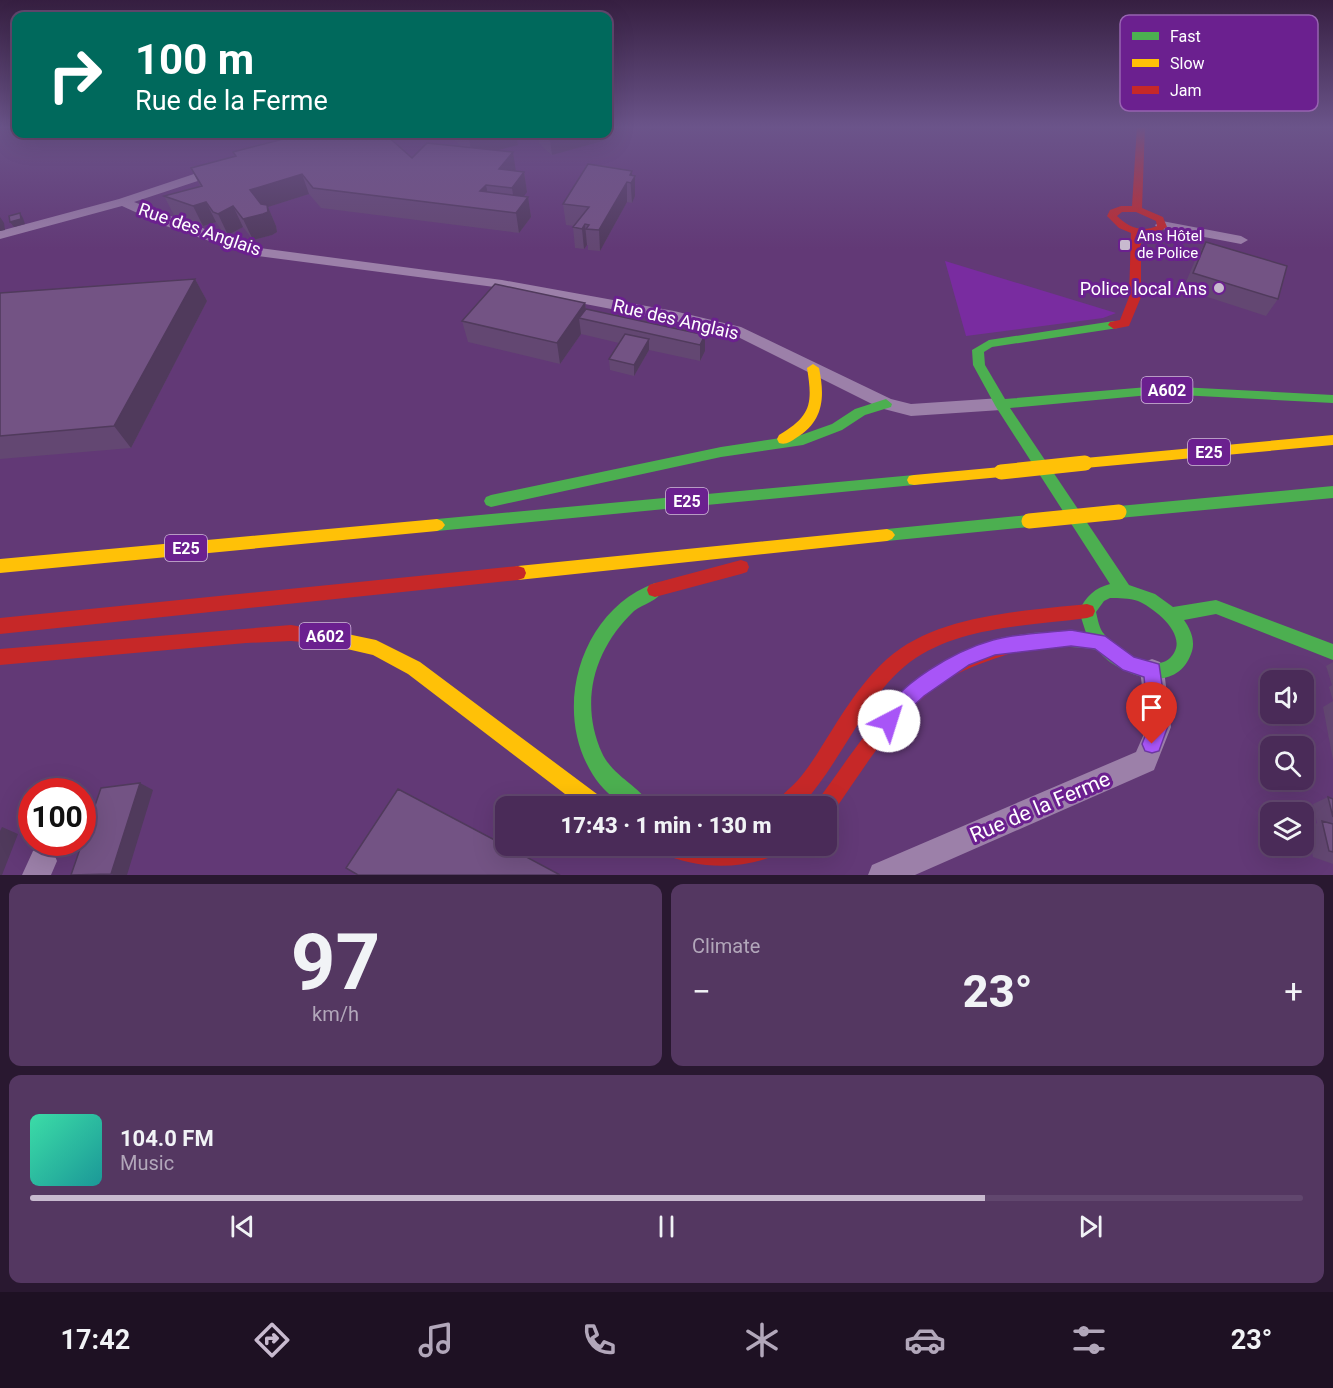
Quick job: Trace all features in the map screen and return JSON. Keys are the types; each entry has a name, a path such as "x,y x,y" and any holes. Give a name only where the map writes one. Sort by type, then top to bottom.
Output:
{"main road":[{"path":"1137,209 1139,167"},
{"path":"1121,209 1137,209 1155,216 1162,225 1159,230 1153,232 1136,231 1119,224 1112,216 1113,212 1121,209"},
{"path":"1124,591 1001,404 979,365 978,350 989,344 1125,323 1135,297 1136,231"},
{"path":"775,443 801,430 814,418 819,394 813,368"},
{"name":"A602","path":"1001,404 1160,390 1333,399"},
{"path":"474,504 775,443 803,440 837,427 860,412 886,404"},
{"name":"E25","path":"0,566 1333,440"},
{"path":"0,626 1333,492"},
{"path":"373,530 452,510"},
{"path":"624,796 603,774 588,744 582,715 581,687 590,652 607,626 639,598 669,585 728,572 791,546"},
{"path":"799,796 883,676 908,654 939,638 992,626 1087,611 1098,596 1109,591 1124,591 1141,595 1170,615 1184,638 1185,652 1179,662 1173,666 1152,670 1129,664 1099,641 1087,611"},
{"path":"82,633 180,608"},
{"path":"1170,615 1216,608 1333,652"},
{"name":"A602","path":"0,657 246,635 291,633 333,637 376,648 414,668 583,796"},
{"path":"0,652 61,638"},
{"path":"833,796 902,704 934,677 963,659 995,647 1034,641 1071,638 1099,641"},
{"path":"699,856 722,859 742,856"}],"street":[{"path":"0,235 123,202 227,167"},
{"name":"Rue des Anglais","path":"123,202 171,223 250,251 502,284 663,314 741,332 886,404 911,410 1001,404"},
{"path":"1162,225 1241,240"},
{"name":"Rue de la Ferme","path":"882,875 1145,761 1158,726 1152,670"}],"shaded area":[{"path":"945,261 1116,313 1103,318 966,336"}],"building":[{"path":"501,167 499,169 524,172 512,188 486,185 480,191 528,197 516,213 313,188 302,174 250,190 261,204 267,205 268,212 243,219 233,206 218,214 213,212 206,202 193,206 164,196 202,186 191,168"},
{"path":"586,167 632,171 630,175 635,176 631,183 627,182 599,230 586,229 589,225 585,224 582,229 573,227 589,207 563,204"},
{"path":"20,213 21,219 10,222 9,216"},
{"path":"1206,242 1287,266 1278,299 1193,273"},
{"path":"195,279 114,426 0,436 0,293"},
{"path":"495,284 585,303 557,343 462,321"},
{"path":"586,309 705,335 700,345 579,318"},
{"path":"625,334 649,339 634,365 609,359"},
{"path":"140,783 111,874 71,875 78,856 96,856 96,802 101,788"},
{"path":"398,789 495,840 495,856 524,856 560,875 358,875 346,868"},
{"path":"1328,797 1333,799 1333,817"},
{"path":"1322,821 1333,824 1333,852 1329,851"}],"traffic: fast":[{"path":"1114,325 989,344 978,350 979,365 1001,404 1124,591"},
{"path":"1001,404 1160,390 1333,399"},
{"path":"491,501 721,452 803,440 837,427 860,412 886,404"},
{"path":"437,525 914,480"},
{"path":"1119,512 1333,492"},
{"path":"887,535 1029,521"},
{"path":"627,796 610,781 596,762 587,738 583,713 583,687 589,663 599,640 614,620 632,603 655,590"},
{"path":"1109,591 1141,595 1168,613 1182,631 1185,641 1184,651 1179,661 1170,668 1148,671 1125,662 1106,648 1095,634 1087,611 1098,596 1109,591"},
{"path":"1170,615 1216,607 1333,652"},
{"path":"1011,645 1046,639 1099,641"}],"traffic: slow":[{"path":"784,439 804,425 814,410 817,392 813,368"},
{"path":"1085,463 1333,440"},
{"path":"1001,472 1085,463"},
{"path":"914,480 1001,472"},
{"path":"1029,521 1119,512"},
{"path":"0,566 437,525"},
{"path":"518,573 887,535"},
{"path":"314,635 376,648 414,668 583,796"}],"traffic: jam":[{"path":"1137,209 1139,167"},
{"path":"1121,209 1137,209 1160,219 1162,227 1142,232 1122,226 1112,216 1113,212 1121,209"},
{"path":"1114,325 1125,323 1135,297 1136,231"},
{"path":"655,590 741,567"},
{"path":"0,626 518,573"},
{"path":"797,796 813,776 864,698 893,665 910,652 951,634 974,628 1019,619 1087,611"},
{"path":"0,657 246,635 291,633 314,635"},
{"path":"833,796 882,728 924,686 948,669 977,655 1011,645"}],"place":[{"name":"Ans Hôtel de Police","path":"1125,245"},
{"name":"Police local Ans","path":"1219,288"}],"route":[{"path":"889,721 902,704 918,690 963,659 995,647 1071,638 1099,641 1129,664 1152,670 1158,726 1152,744"}]}
